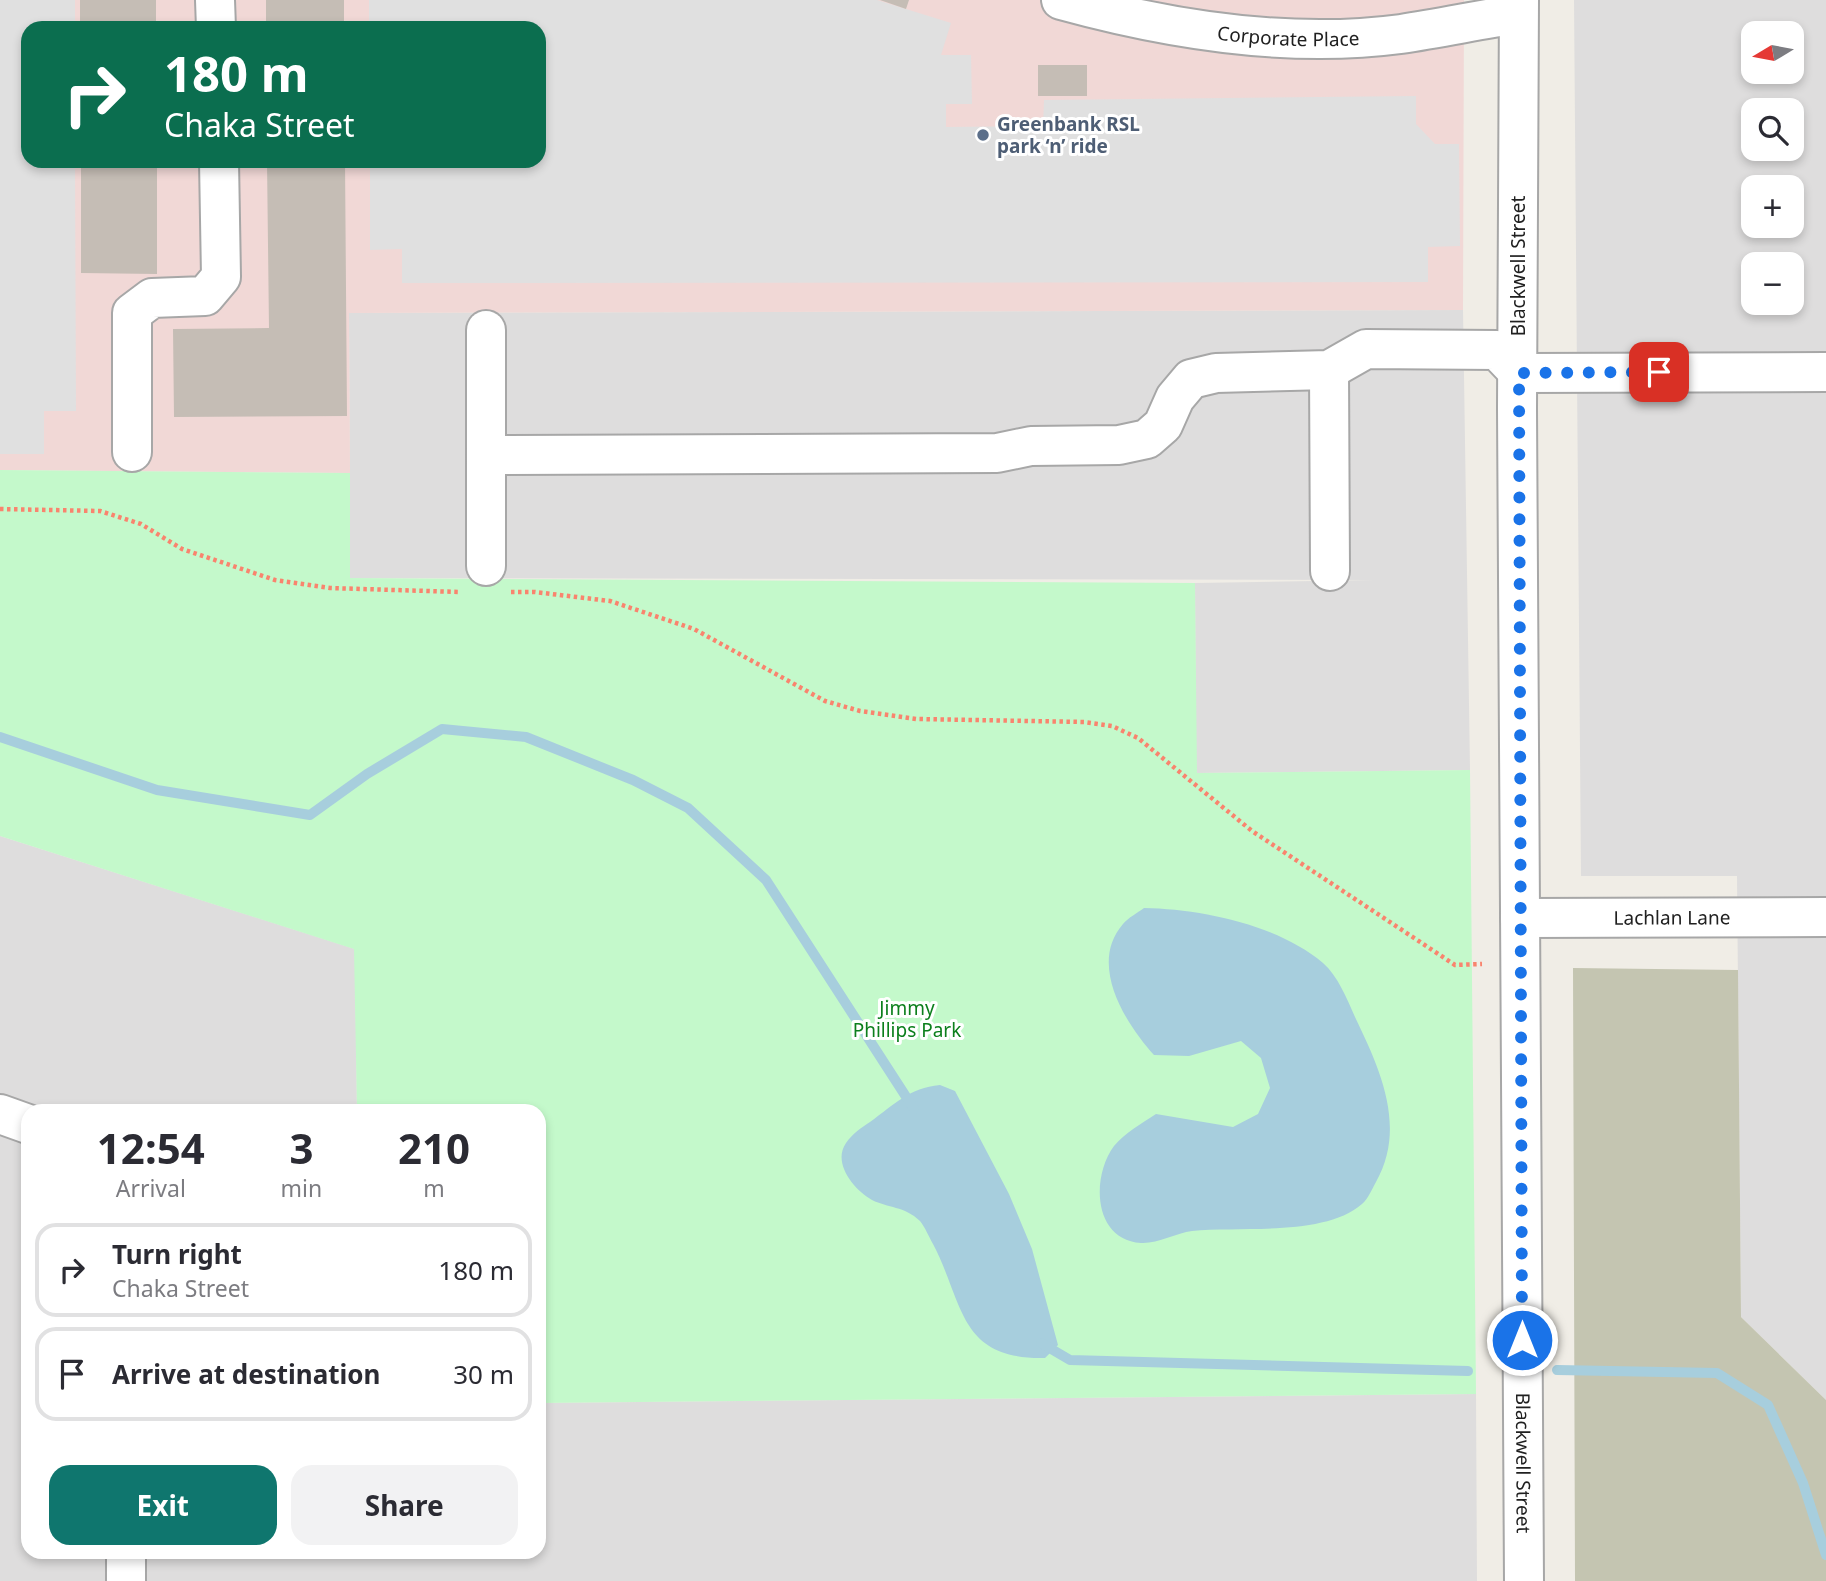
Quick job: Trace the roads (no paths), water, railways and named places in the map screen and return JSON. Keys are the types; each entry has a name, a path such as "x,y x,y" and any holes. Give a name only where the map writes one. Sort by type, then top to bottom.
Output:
{"street":[{"path":"215,0 216,21"},
{"name":"Corporate Place","path":"1061,0 1118,15 1196,30 1315,38 1399,34 1518,7"},
{"name":"Blackwell Street","path":"1518,7 1524,1581"},
{"path":"132,452 132,313 152,298 205,296 221,277 219,168"},
{"path":"485,330 487,583"},
{"path":"486,455 997,453 1031,446 1119,445 1147,439 1163,425 1175,398 1191,379 1216,373 1329,370 1366,349 1497,350 1519,373 1826,372"},
{"path":"1329,370 1330,570"},
{"name":"Lachlan Lane","path":"1520,918 1826,917"},
{"path":"0,1114 21,1122"},
{"path":"125,1559 126,1581"}],"water":[{"path":"1144,908 1214,916 1262,929 1305,950 1333,974 1373,1057 1381,1078 1390,1119 1385,1161 1362,1204 1346,1214 1304,1226 1192,1231 1147,1243 1125,1239 1113,1231 1105,1219 1100,1190 1107,1159 1123,1137 1156,1114 1233,1127 1258,1114 1270,1088 1261,1058 1241,1041 1189,1056 1154,1055 1132,1027 1114,992 1109,957 1113,940 1123,924"},
{"path":"940,1085 955,1091 1009,1194 1032,1249 1058,1345 1045,1358 1016,1356 995,1349 980,1338 959,1307 943,1266 920,1221 908,1213 865,1196 852,1183 843,1167 842,1151 857,1131 911,1093"}],"waterway":[{"path":"0,737 157,790 310,815 367,774 442,729 526,737 633,780 688,808 766,880 914,1109"},
{"path":"1041,1343 1070,1360 1468,1371"},
{"path":"1557,1370 1717,1373 1768,1405 1803,1483 1826,1555"}],"place":[{"name":"Greenbank RSL park ‘n’ ride","path":"983,135"}],"park label":[{"name":"Jimmy Phillips Park","path":"907,1019"}]}
